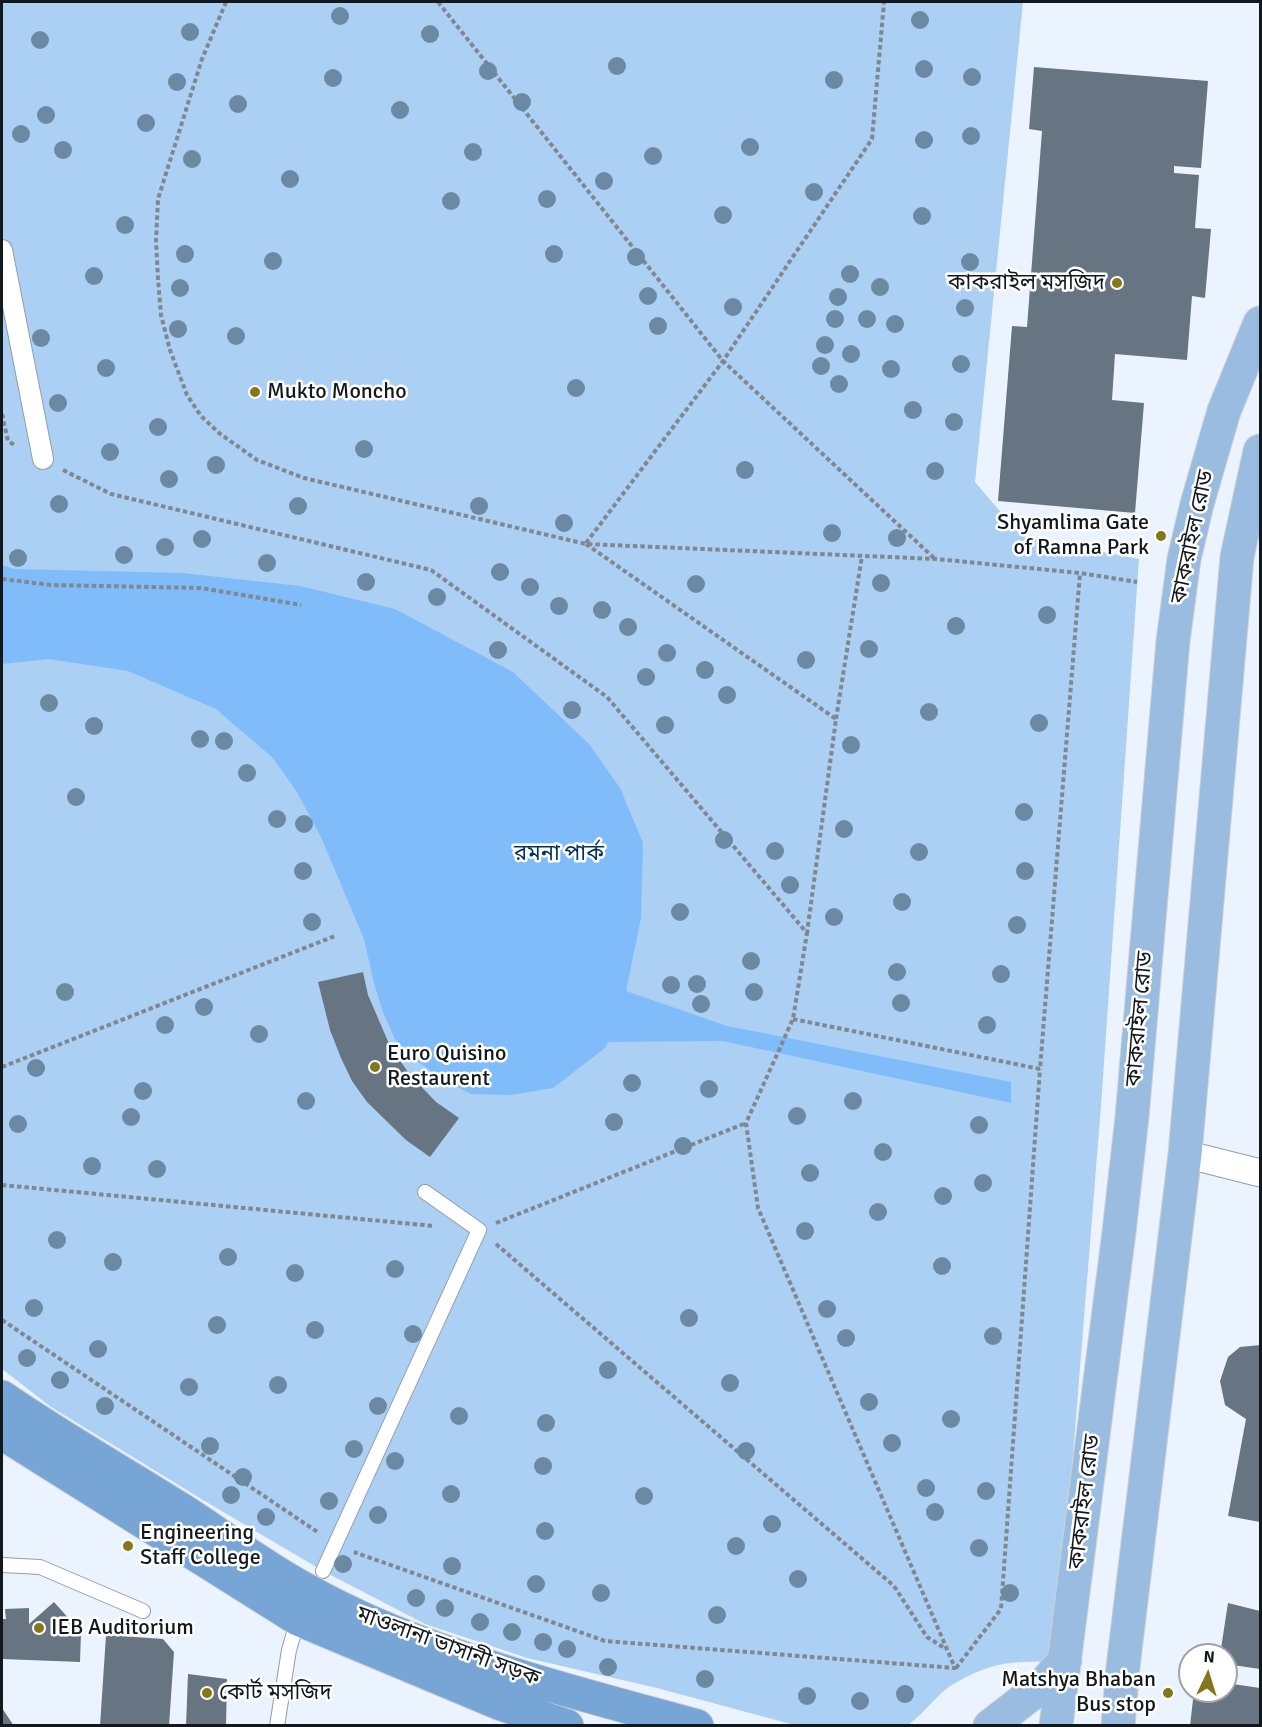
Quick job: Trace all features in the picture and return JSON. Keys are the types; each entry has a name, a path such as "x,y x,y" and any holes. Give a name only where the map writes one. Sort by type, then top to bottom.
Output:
{"highway":[{"name":"মাওলানা ভাসানী সড়ক","path":"2,1397 183,1510 311,1595 393,1632 487,1666 589,1697 697,1725"},
{"name":"মাওলানা ভাসানী সড়ক","path":"2,1433 311,1595 501,1704 567,1725"}],"main road":[{"name":"কাকরাইল রোড","path":"1056,1725 1129,1140 1173,641 1184,559 1197,504 1224,411 1260,323"},
{"path":"1118,1725 1185,1154 1237,557 1260,451"},
{"path":"990,1725 1043,1685 1065,1660"}],"street":[{"path":"2,250 43,459"},
{"path":"1185,1154 1260,1173"}],"lane":[{"path":"277,1725 289,1650 311,1595 336,1545 479,1230 425,1192"},
{"path":"2,1565 40,1567 143,1611"}],"path":[{"path":"226,2 202,58 158,199 156,240 161,315 170,351 187,395 201,416 219,433 257,460 304,478 586,544 936,559 1080,573 1137,582"},
{"path":"438,2 723,361 936,559"},
{"path":"586,544 723,361 872,139 884,2"},
{"path":"2,414 8,441 111,494 431,570 607,697 807,933"},
{"path":"586,544 836,719"},
{"path":"862,556 793,1019 746,1123 758,1208 955,1668"},
{"path":"955,1668 1001,1609 1040,1069 1080,573"},
{"path":"2,579 51,585 201,588 301,605"},
{"path":"2,1067 335,936"},
{"path":"793,1019 1040,1069"},
{"path":"2,1185 479,1230 746,1123"},
{"path":"479,1230 894,1586 927,1637 947,1649"},
{"path":"2,1320 336,1545 605,1641 955,1668"}],"green space":[{"name":"রমনা পার্ক","path":"2,2 1023,2 975,482 1021,536 1139,559 1101,1106 1059,1630 1046,1662 1002,1664 972,1674 954,1683 908,1725 798,1726 657,1688 527,1658 425,1624 323,1571 51,1407 2,1369"}],"water":[{"path":"2,565 14,569 182,573 300,586 395,609 513,672 589,744 620,788 643,843 641,918 626,991 727,1026 1011,1082 1011,1103 723,1041 608,1042 605,1048 553,1088 510,1095 471,1094 441,1078 407,1054 395,1039 374,983 364,939 321,837 297,792 273,758 216,709 128,671 49,659 2,664"}],"building":[{"name":"কাকরাইল মসজিদ","path":"1034,67 1208,81 1201,168 1174,166 1174,173 1199,175 1195,228 1211,229 1205,298 1192,296 1187,360 1115,354 1112,400 1144,403 1135,513 998,501 1012,326 1027,327 1042,131 1029,129"},
{"name":"Euro Quisino Restaurent","path":"363,972 368,995 390,1046 410,1075 436,1102 459,1118 430,1157 406,1140 367,1102 352,1081 330,1030 318,982"},
{"path":"1260,1345 1260,1522 1228,1516 1246,1419 1225,1405 1220,1381 1228,1357 1240,1347"},
{"name":"IEB Auditorium","path":"54,1602 81,1632 80,1662 2,1659 2,1619 6,1619 5,1609 29,1608 29,1624"},
{"path":"1228,1603 1260,1611 1260,1669 1238,1666 1238,1643 1222,1643"},
{"name":"Engineering Staff College","path":"106,1635 163,1639 174,1652 169,1726 100,1726"},
{"name":"কোর্ট মসজিদ","path":"188,1674 227,1679 226,1726 186,1726"},
{"path":"1238,1685 1260,1688 1260,1726 1190,1726 1193,1703 1238,1703"},
{"path":"2,1708 14,1726 2,1726"}],"place":[{"name":"কাকরাইল মসজিদ","path":"1117,283"},
{"name":"Mukto Moncho","path":"255,392"},
{"name":"Shyamlima Gate of Ramna Park","path":"1161,536"},
{"name":"Euro Quisino Restaurent","path":"375,1067"},
{"name":"Engineering Staff College","path":"128,1546"},
{"name":"IEB Auditorium","path":"39,1628"},
{"name":"কোর্ট মসজিদ","path":"207,1693"},
{"name":"Matshya Bhaban Bus stop","path":"1168,1693"}]}
